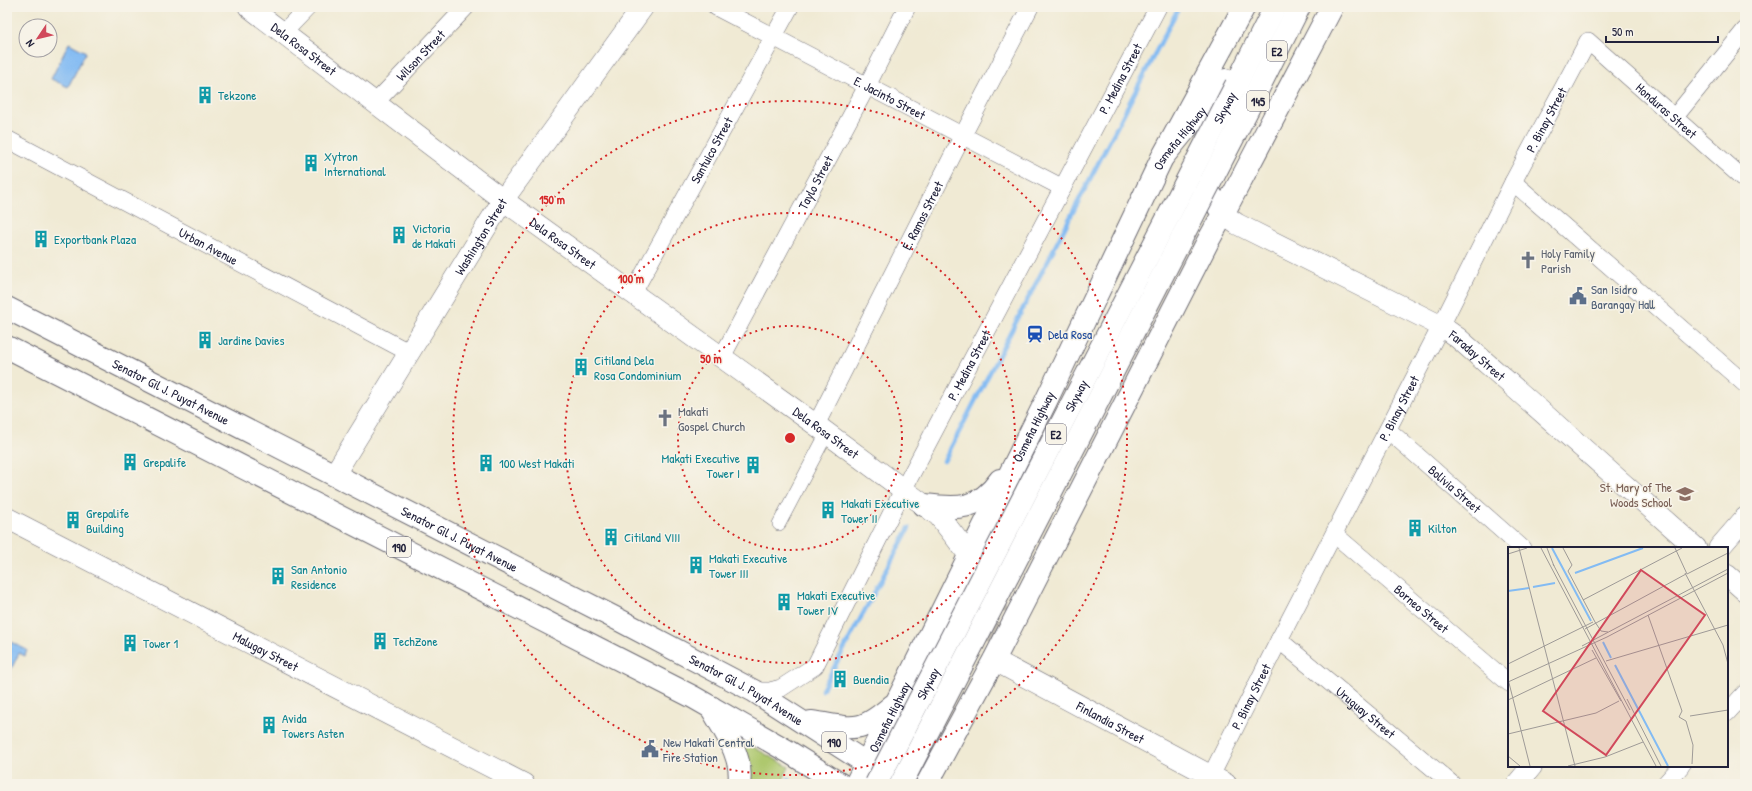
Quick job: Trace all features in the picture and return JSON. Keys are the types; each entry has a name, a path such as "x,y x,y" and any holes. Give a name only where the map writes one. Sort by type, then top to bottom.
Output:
{"main road":[{"path":"1162,158 1244,7"},
{"name":"Osmeña Highway","path":"1112,316 1169,206 1226,80 1264,7"},
{"name":"Skyway","path":"876,784 1275,7"},
{"name":"Skyway","path":"902,784 1299,7"},
{"name":"145","path":"1141,333 1306,7"},
{"path":"927,784 994,660 1203,250 1251,162 1327,15"},
{"name":"Osmeña Highway","path":"856,784 897,703 1162,158 1226,80"},
{"path":"1223,214 1210,195 1226,189 1236,181 1251,162"},
{"name":"Senator Gil J. Puyat Avenue","path":"7,308 621,621 754,691 802,720 866,763 902,784"},
{"name":"190","path":"7,347 711,707 840,784"},
{"path":"924,505 953,509 966,506 980,500 993,490 1019,453"},
{"path":"802,720 844,728 860,727 877,719 897,703"},
{"path":"711,707 736,755 740,784"}],"street":[{"name":"Dela Rosa Street","path":"249,7 503,200 722,357 924,505 942,519 969,554"},
{"path":"283,33 308,7"},
{"name":"Wilson Street","path":"376,103 466,7"},
{"name":"Washington Street","path":"334,475 503,200 643,7"},
{"name":"E. Jacinto Street","path":"716,7 1063,188"},
{"name":"Santuico Street","path":"633,293 790,7"},
{"name":"Taylo Street","path":"722,357 867,86 907,7"},
{"name":"E. Ramos Street","path":"821,429 963,135 1030,7"},
{"name":"P. Medina Street","path":"754,691 770,691 781,688 815,666 903,490 1158,7"},
{"path":"1674,118 1745,30"},
{"name":"Honduras Street","path":"1588,41 1745,180"},
{"name":"P. Binay Street","path":"1219,780 1279,640 1388,430 1513,182 1588,41"},
{"name":"Urban Avenue","path":"7,139 410,353"},
{"path":"1513,182 1745,384"},
{"name":"Faraday Street","path":"1223,214 1237,224 1441,326 1464,343 1695,547"},
{"path":"779,524 821,429"},
{"name":"Bolivia Street","path":"1388,430 1521,547"},
{"name":"Malugay Street","path":"7,518 524,784"},
{"path":"1720,547 1745,518"},
{"name":"Borneo Street","path":"1334,534 1508,682"},
{"path":"1728,576 1745,591"},
{"name":"Uruguay Street","path":"1279,640 1452,784"},
{"name":"Finlandia Street","path":"994,660 1219,780"},
{"path":"1728,712 1745,693"},
{"path":"1517,784 1531,767"},
{"path":"1665,784 1680,767"}],"green space":[{"path":"738,741 744,742 789,767 781,784 748,784"}],"water":[{"path":"69,43 86,52 68,87 51,79"},
{"path":"11,642 27,650 25,656 19,653 7,678 7,649"}],"waterway":[{"path":"944,461 1179,7"},
{"path":"822,690 909,528"},
{"path":"787,784 789,780"}],"tunnel":[{"path":"992,592 998,616 995,656"}],"place":[{"name":"Tekzone","path":"205,95"},
{"name":"Xytron International","path":"311,163"},
{"name":"Victoria de Makati","path":"399,235"},
{"name":"Exportbank Plaza","path":"41,239"},
{"name":"Holy Family Parish","path":"1528,260"},
{"name":"San Isidro Barangay Hall","path":"1578,296"},
{"name":"Dela Rosa","path":"1035,334"},
{"name":"Jardine Davies","path":"205,340"},
{"name":"Citiland Dela Rosa Condominium","path":"581,367"},
{"name":"Makati Gospel Church","path":"665,418"},
{"name":"Grepalife","path":"130,462"},
{"name":"100 West Makati","path":"486,463"},
{"name":"Makati Executive Tower I","path":"753,465"},
{"name":"St. Mary of The Woods School","path":"1685,494"},
{"name":"Makati Executive Tower II","path":"828,510"},
{"name":"Grepalife Building","path":"73,520"},
{"name":"Kilton","path":"1415,528"},
{"name":"Citiland VIII","path":"611,537"},
{"name":"Makati Executive Tower III","path":"696,565"},
{"name":"San Antonio Residence","path":"278,576"},
{"name":"Makati Executive Tower IV","path":"784,602"},
{"name":"TechZone","path":"380,641"},
{"name":"Tower 1","path":"130,643"},
{"name":"Buendia","path":"840,679"},
{"name":"Avida Towers Asten","path":"269,725"},
{"name":"New Makati Central Fire Station","path":"650,749"}]}
